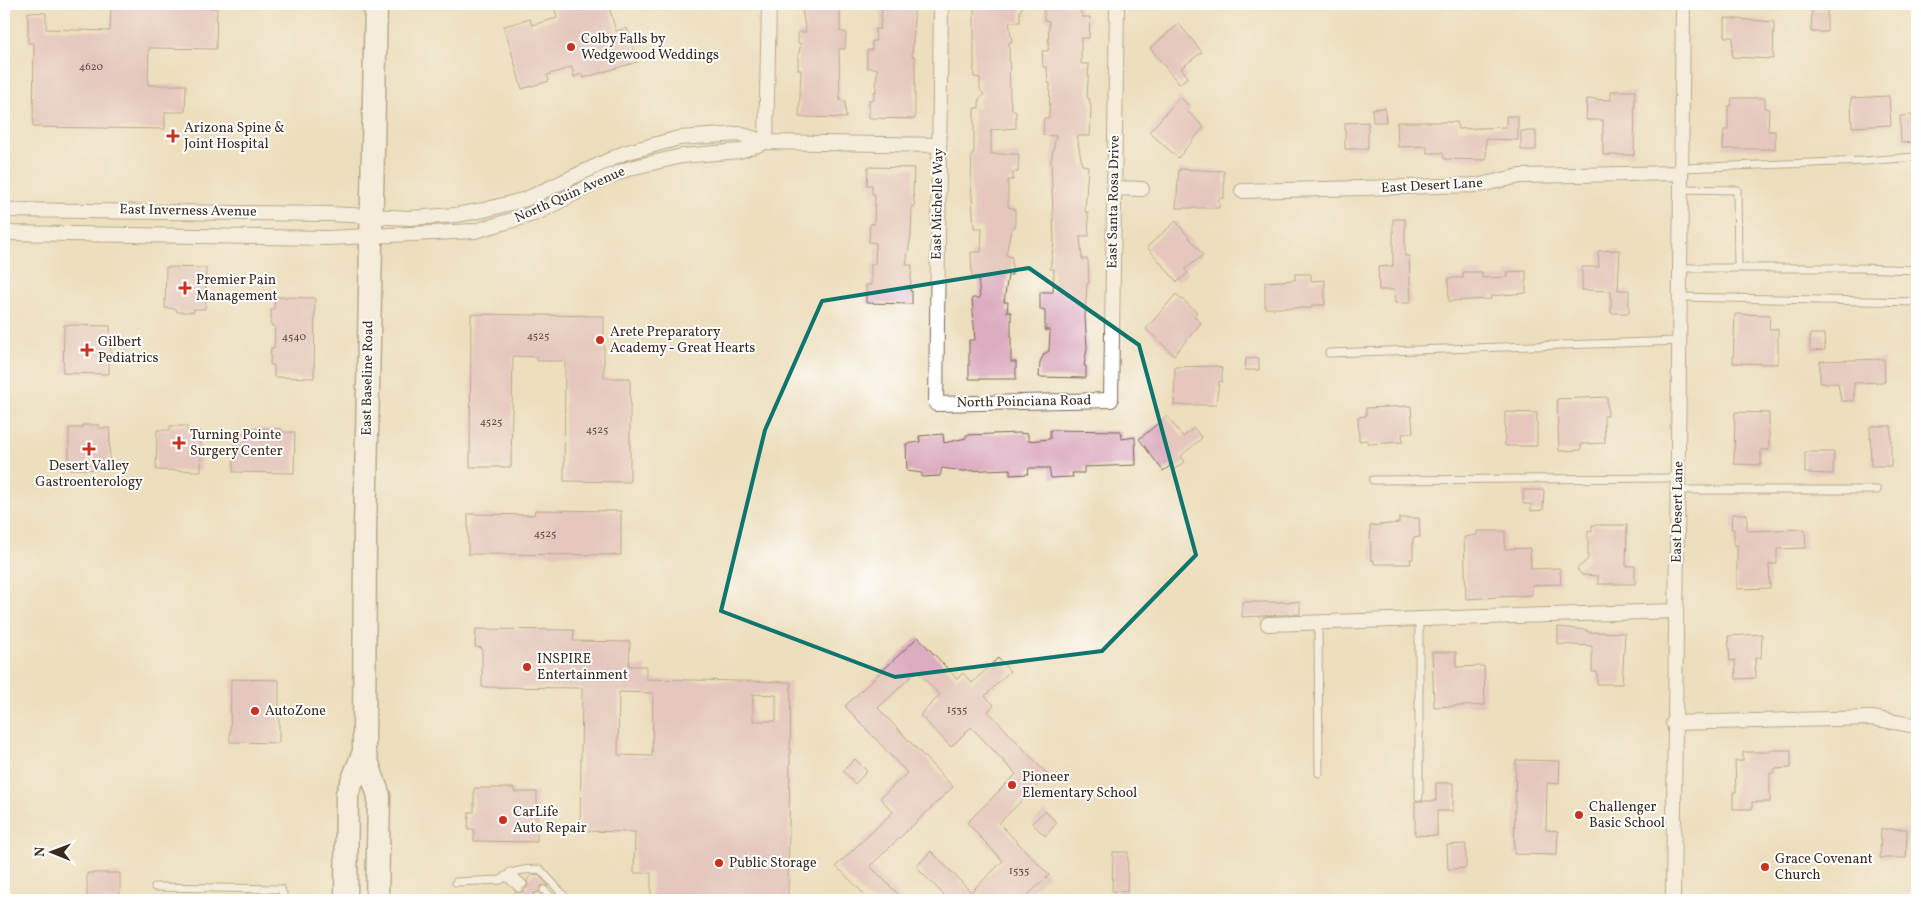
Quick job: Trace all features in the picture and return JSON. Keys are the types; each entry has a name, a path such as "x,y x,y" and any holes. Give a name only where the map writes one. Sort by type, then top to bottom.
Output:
{"main road":[{"name":"East Baseline Road","path":"376,4 364,752 379,796 377,900"},
{"name":"East Baseline Road","path":"346,900 347,794 364,752"}],"street":[{"path":"766,142 769,4"},
{"name":"East Michelle Way","path":"936,404 941,4"},
{"name":"East Santa Rosa Drive","path":"1111,400 1117,4"},
{"name":"East Desert Lane","path":"1673,900 1673,723 1679,484 1683,4"},
{"name":"North Quin Avenue","path":"371,226 456,215 510,204 546,190 624,153 678,138 739,134 766,142 939,144"},
{"name":"North Quin Avenue","path":"371,226 428,235 475,231 514,220 555,204 603,179 630,168 682,156 740,151 766,142"},
{"name":"East Desert Lane","path":"1242,191 1480,185 1520,176 1682,170"},
{"path":"1114,188 1142,189"},
{"name":"East Inverness Avenue","path":"4,210 329,214 371,226"},
{"path":"32,210 32,234"},
{"name":"East Inverness Avenue","path":"4,234 327,238 371,226"},
{"name":"North Poinciana Road","path":"936,404 1111,400"},
{"path":"1268,624 1676,611"},
{"path":"1673,723 1872,718 1917,726"}],"lane":[{"path":"1682,170 1915,157"},
{"path":"1681,189 1737,190 1738,268"},
{"path":"510,204 514,220"},
{"path":"1681,268 1859,268 1917,270"},
{"path":"1680,297 1917,302"},
{"path":"1329,353 1680,340"},
{"path":"1373,480 1679,484 1877,490"},
{"path":"1419,619 1419,797"},
{"path":"1318,622 1318,773"},
{"path":"456,882 501,880 508,874 521,870 540,869 565,897 565,900"},
{"path":"521,870 530,877"},
{"path":"508,874 521,886"},
{"path":"155,887 281,890 285,900"},
{"path":"544,890 554,900"}],"highlighted area":[{"path":"1029,268 1139,345 1196,555 1102,651 895,677 721,611 765,430 822,301"}],"building":[{"path":"111,4 149,4 149,7 217,8 216,49 149,48 148,85 186,85 185,112 165,112 165,129 33,127 34,43 28,43 28,12 46,13 46,29 110,31"},
{"name":"Colby Falls by Wedgewood Weddings","path":"576,4 608,4 616,31 627,28 637,62 583,78 582,74 574,77 572,67 547,75 549,81 522,89 504,26 530,19 532,25 557,18 555,10"},
{"path":"801,4 840,4 840,32 846,32 845,49 839,49 840,100 845,101 846,118 799,117 801,70 798,70 798,56 801,44 798,43 798,32 806,32"},
{"path":"882,4 915,4 912,56 915,57 915,119 869,118 869,100 874,100 874,92 876,92 877,68 867,68 867,50 872,50 872,41 876,41 875,29 880,29"},
{"path":"974,4 1024,4 1020,11 1020,22 1009,22 1012,42 1009,42 1010,98 1012,110 1016,111 1016,128 991,130 991,154 1019,154 1018,172 1013,172 1013,180 1008,180 1008,207 1015,209 1015,227 1011,230 1006,255 1012,257 1012,275 1008,275 1004,302 1008,302 1007,312 1011,312 1011,362 1016,362 1016,379 969,379 969,340 975,340 972,298 980,298 978,277 972,276 971,252 981,252 982,228 974,228 971,182 972,153 974,153 974,108 979,108 979,99 984,95 980,89 980,78 974,77"},
{"path":"1044,4 1079,4 1082,17 1090,17 1089,38 1081,38 1081,64 1089,64 1087,97 1091,107 1090,136 1077,136 1082,165 1088,166 1085,212 1088,212 1089,236 1080,236 1082,259 1088,259 1089,283 1087,283 1085,317 1087,348 1084,366 1086,366 1086,378 1039,377 1040,362 1044,354 1049,351 1050,330 1045,330 1045,310 1040,309 1040,292 1053,292 1054,269 1050,269 1054,243 1051,160 1056,136 1043,135 1044,118 1049,118 1050,83 1048,83 1047,67 1043,67 1042,51 1048,51 1049,21 1044,20"},
{"path":"1812,10 1827,10 1827,32 1811,32"},
{"path":"1725,18 1774,22 1773,59 1732,57 1733,37 1725,37"},
{"path":"1179,24 1202,52 1181,68 1188,77 1179,84 1150,48"},
{"path":"1611,91 1635,91 1634,155 1603,155 1603,120 1586,120 1587,99 1611,100"},
{"path":"1889,96 1891,125 1852,127 1851,98"},
{"path":"1180,97 1190,107 1187,111 1204,127 1178,158 1149,132"},
{"path":"1732,98 1765,98 1765,108 1769,109 1768,131 1775,131 1775,149 1723,149 1724,130 1728,130 1728,106 1731,106"},
{"path":"1385,108 1386,122 1373,122 1372,109"},
{"path":"1917,115 1917,142 1901,143 1900,116"},
{"path":"1506,116 1518,116 1518,140 1486,139 1486,160 1444,159 1443,153 1427,153 1427,146 1398,147 1397,122 1457,122 1458,129 1506,127"},
{"path":"1368,122 1368,149 1345,149 1345,123"},
{"path":"1521,131 1536,131 1536,150 1521,150"},
{"path":"868,167 914,168 913,193 915,207 912,206 911,235 906,265 912,265 910,291 912,291 912,304 866,303 866,285 871,285 871,264 875,264 876,243 869,242 870,224 874,224 875,194 872,194 872,185 867,185"},
{"path":"1179,169 1224,171 1224,198 1219,198 1219,208 1176,208"},
{"path":"1393,219 1405,219 1405,256 1409,256 1411,303 1395,303 1394,290 1379,290 1378,267 1393,266"},
{"path":"1176,221 1203,255 1185,269 1188,273 1177,282 1147,247"},
{"path":"1620,250 1618,290 1629,290 1629,313 1611,313 1611,291 1582,290 1582,267 1599,267 1598,251"},
{"name":"Premier Pain Management","path":"166,267 206,268 205,309 194,309 194,312 177,312 177,309 165,308"},
{"path":"1526,271 1526,293 1491,296 1491,299 1449,301 1448,278 1463,278 1463,272 1482,272 1482,278 1508,277 1507,272"},
{"path":"1295,274 1311,274 1311,281 1325,280 1325,305 1312,305 1312,308 1265,308 1265,282 1295,280"},
{"path":"1176,294 1197,312 1194,316 1201,323 1174,355 1146,329"},
{"path":"275,297 315,298 314,378 274,377 274,365 270,365 271,348 274,348 275,326 271,326 271,309 274,309"},
{"path":"471,314 604,316 604,378 630,378 630,482 564,481 565,361 537,361 537,357 513,356 511,467 470,467"},
{"path":"1735,314 1770,315 1769,329 1778,329 1778,364 1733,363"},
{"name":"Gilbert Pediatrics","path":"64,325 110,326 111,358 109,358 109,374 63,373"},
{"path":"1810,334 1824,334 1825,350 1810,351"},
{"path":"1259,358 1259,370 1245,370 1246,359"},
{"path":"1884,359 1885,382 1854,383 1854,401 1841,401 1838,383 1820,383 1820,361"},
{"path":"1216,366 1222,368 1222,382 1219,381 1216,405 1174,405 1175,367"},
{"path":"1607,397 1608,416 1604,416 1605,443 1581,444 1581,450 1559,451 1557,399"},
{"path":"1411,406 1413,433 1402,434 1403,442 1368,444 1367,440 1359,441 1358,417 1366,416 1366,408"},
{"path":"1505,412 1537,413 1537,446 1505,446"},
{"path":"1735,412 1769,413 1769,450 1761,450 1761,465 1734,464"},
{"path":"1167,416 1183,437 1194,428 1202,438 1181,456 1185,462 1173,470 1170,466 1163,471 1139,439"},
{"name":"Desert Valley Gastroenterology","path":"82,425 99,425 98,428 110,428 109,470 69,469 69,428 82,428"},
{"name":"Turning Pointe Surgery Center","path":"170,426 187,426 187,431 201,431 201,471 156,470 157,430 170,430"},
{"path":"1870,426 1891,426 1891,466 1871,466"},
{"path":"248,428 282,429 282,432 295,432 294,473 233,472 234,432 248,432"},
{"path":"1050,430 1121,431 1122,439 1135,437 1136,465 1084,467 1084,473 1072,473 1073,477 1051,478 1049,468 1029,468 1028,474 1010,475 1010,469 963,471 942,468 940,476 922,477 922,473 907,471 906,444 920,442 919,436 943,434 944,443 966,438 966,435 1019,433 1028,434 1028,441 1050,439"},
{"path":"1805,452 1834,452 1833,474 1805,473"},
{"path":"1523,490 1544,490 1543,510 1531,511 1531,504 1523,504"},
{"path":"535,510 621,511 621,555 468,554 468,514 534,515"},
{"path":"1732,514 1747,514 1747,531 1805,529 1806,548 1777,549 1777,564 1769,564 1770,588 1737,589 1737,545 1734,545 1734,529 1731,529"},
{"path":"1399,518 1419,518 1420,537 1413,538 1413,559 1410,559 1411,564 1374,564 1374,560 1371,560 1370,526 1399,523"},
{"path":"1592,525 1627,525 1626,566 1635,566 1635,584 1598,584 1598,576 1582,575 1577,569 1588,559 1588,531 1592,532"},
{"path":"1477,531 1505,531 1505,549 1530,548 1531,569 1560,568 1561,584 1532,585 1532,595 1466,599 1464,537 1477,535"},
{"path":"1242,602 1300,602 1300,614 1242,617"},
{"path":"1558,627 1587,630 1587,632 1625,633 1622,684 1597,684 1597,672 1592,672 1592,646 1558,644"},
{"path":"476,629 574,630 573,641 630,642 629,666 646,666 646,679 791,682 788,900 651,900 651,873 634,873 635,832 580,831 582,688 482,687 482,648 475,647","holes":["619,692 653,693 652,756 618,755","753,694 776,695 776,721 753,721"]},
{"path":"1762,634 1761,658 1755,658 1756,678 1736,679 1735,660 1730,661 1728,636"},
{"path":"918,637 957,679 963,673 972,683 998,658 1010,671 985,696 994,705 988,711 1048,775 999,823 1049,875 1023,900 949,900 916,867 931,851 971,892 1003,861 967,823 1016,774 971,727 951,747 920,715 940,695 917,671 878,708 953,787 870,866 904,900 870,900 836,866 893,812 880,798 907,773 845,706"},
{"path":"1432,652 1456,652 1456,667 1484,666 1485,705 1434,707"},
{"name":"AutoZone","path":"231,679 279,680 279,743 230,742"},
{"path":"1770,750 1791,750 1791,768 1774,769 1774,773 1770,773 1770,802 1752,802 1752,809 1733,809 1733,792 1736,792 1735,761 1743,761 1743,752 1770,752"},
{"path":"855,759 867,771 855,784 843,771"},
{"path":"1516,760 1560,761 1559,784 1547,783 1546,830 1558,831 1557,855 1514,854"},
{"path":"1436,783 1453,783 1453,811 1437,811 1437,836 1415,835 1415,801 1436,801"},
{"name":"CarLife Auto Repair","path":"474,788 514,788 514,792 537,792 537,842 474,841 474,829 468,829 469,812 474,812"},
{"path":"1045,811 1057,823 1045,836 1032,823"},
{"path":"1881,829 1907,829 1906,858 1880,858"},
{"path":"1466,844 1466,868 1448,869 1447,845"},
{"path":"1113,852 1128,852 1127,892 1112,891"},
{"path":"87,873 120,873 120,900 87,900"},
{"path":"538,874 548,886 541,886 539,892 533,894 533,900 506,900 515,892 523,892 528,886 527,880 532,875"}],"place":[{"name":"Colby Falls by Wedgewood Weddings","path":"571,47"},
{"name":"Arizona Spine & Joint Hospital","path":"173,136"},
{"name":"Premier Pain Management","path":"185,288"},
{"name":"Arete Preparatory Academy - Great Hearts","path":"600,340"},
{"name":"Gilbert Pediatrics","path":"87,350"},
{"name":"Turning Pointe Surgery Center","path":"179,443"},
{"name":"Desert Valley Gastroenterology","path":"89,449"},
{"name":"INSPIRE Entertainment","path":"527,667"},
{"name":"AutoZone","path":"255,711"},
{"name":"Pioneer Elementary School","path":"1012,785"},
{"name":"Challenger Basic School","path":"1579,815"},
{"name":"CarLife Auto Repair","path":"503,820"},
{"name":"Public Storage","path":"719,863"},
{"name":"Grace Covenant Church","path":"1765,867"}]}
